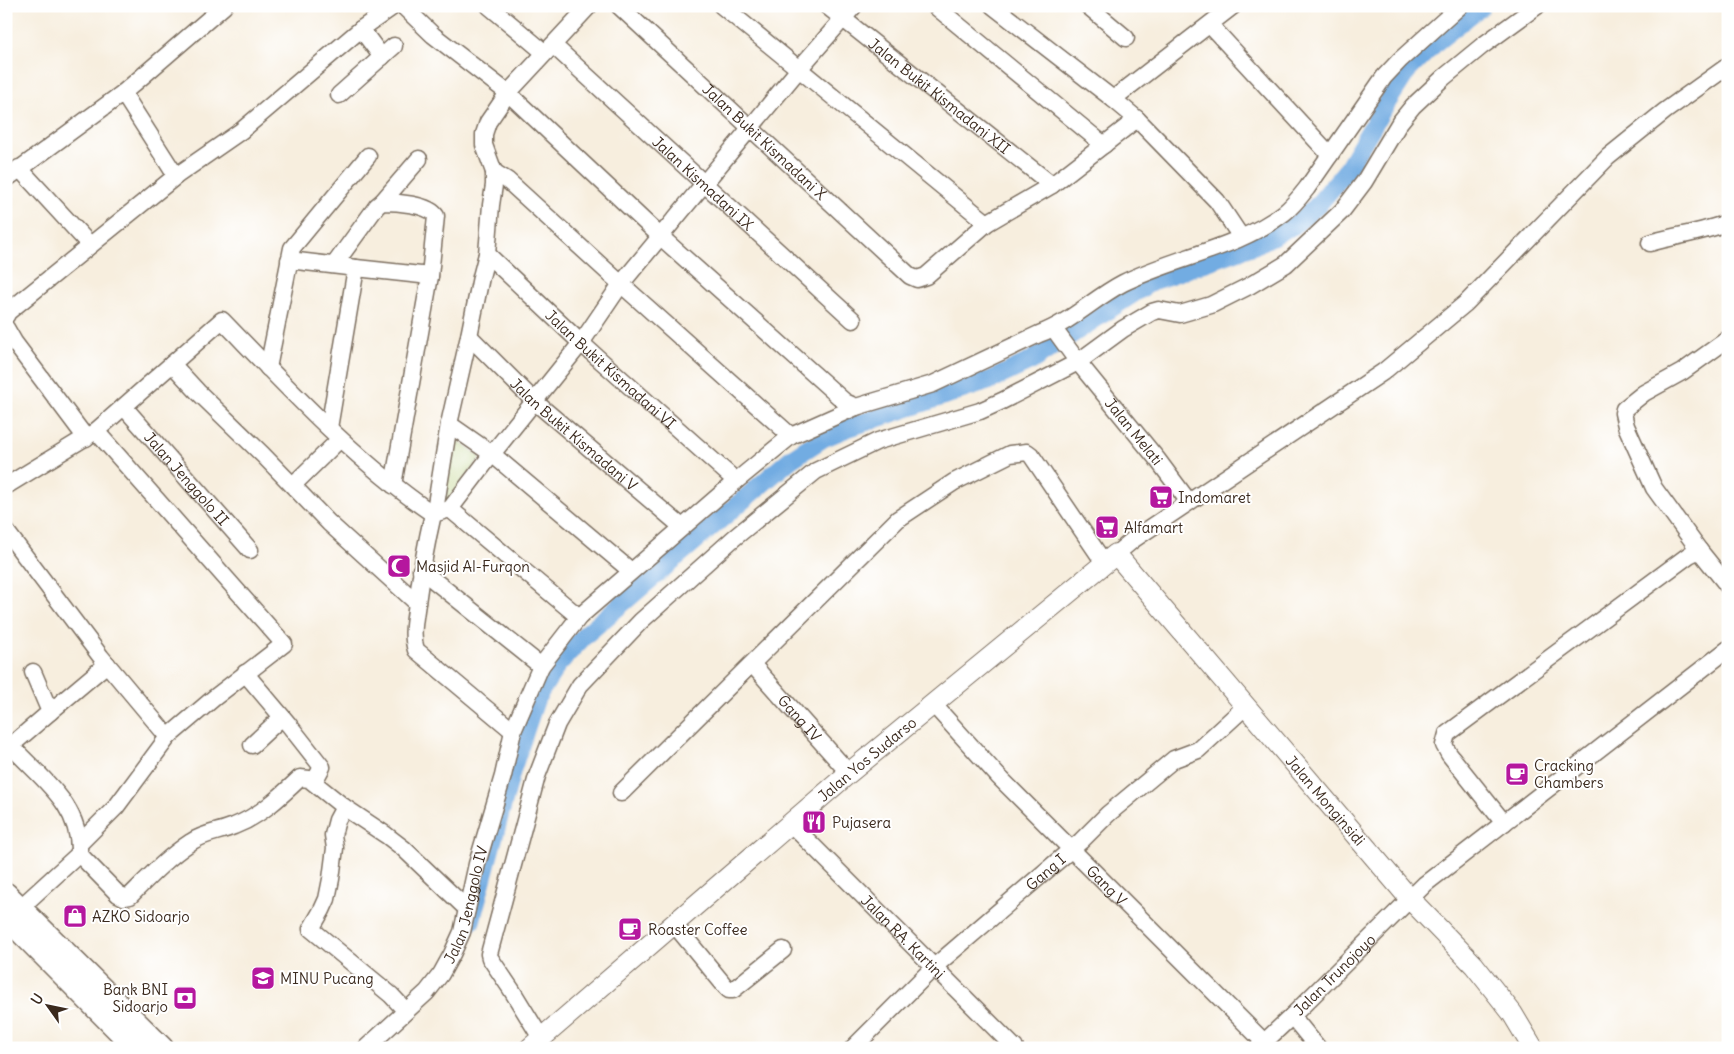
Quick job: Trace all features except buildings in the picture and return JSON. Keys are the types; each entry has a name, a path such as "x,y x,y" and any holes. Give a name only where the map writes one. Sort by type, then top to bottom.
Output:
{"highway":[{"path":"11,907 136,1048"},
{"path":"11,907 162,1048"}],"main road":[{"name":"Jalan Yos Sudarso","path":"535,1043 849,773 1110,559"},
{"name":"Jalan Monginsidi","path":"1110,559 1246,706 1410,899 1474,965 1512,1013 1533,1048"}],"street":[{"path":"6,179 123,93 224,6"},
{"path":"6,316 8,312 176,176 240,131 361,29 394,6"},
{"path":"402,6 433,35 508,94 661,237 845,402 856,407"},
{"name":"Jalan Kismadani IX","path":"489,6 549,49 704,184 853,320"},
{"name":"Jalan Bukit Kismadani X","path":"619,6 910,276 916,279 926,276 987,223"},
{"path":"722,6 987,223 1052,185 1137,119"},
{"name":"Jalan Bukit Kismadani XII","path":"826,6 1052,185"},
{"path":"433,514 450,509 581,343 621,284 799,69 854,6"},
{"path":"935,6 1104,145"},
{"path":"993,6 1137,119 1218,201 1242,237"},
{"path":"1088,6 1126,38"},
{"path":"1113,99 1233,6"},
{"name":"Jalan Jenggolo IV","path":"366,1048 427,992 441,974 460,939 477,864 503,776 513,731 541,666 580,617 682,527 791,436 856,407 933,384 1039,334 1057,333 1103,295 1137,276 1242,237 1273,220 1293,205 1308,188 1384,77 1460,6"},
{"path":"535,1043 511,989 489,954 537,776 557,724 580,685 641,620 734,538 816,471 878,441 980,411 1026,390 1123,328 1152,312 1159,310 1180,314 1188,313 1249,286 1286,264 1342,211 1364,182 1400,122 1412,106 1442,78 1537,6"},
{"path":"513,731 416,650 413,627 421,570 436,504 449,424 481,277 488,254 494,172 484,144 484,134 488,122 508,94 549,49 581,9"},
{"path":"1210,24 1330,155"},
{"path":"339,95 388,51 361,29"},
{"path":"621,793 898,519 954,482 1010,454 1027,452 1110,559 1134,539 1383,372 1466,303 1608,157 1665,111 1728,66"},
{"path":"123,93 176,176"},
{"path":"268,368 292,248 295,242 368,156"},
{"path":"334,265 382,202 419,160"},
{"path":"19,168 90,246"},
{"path":"494,172 507,180 791,436"},
{"path":"382,202 399,203 431,210 436,216 430,276 393,485"},
{"path":"1650,243 1710,230 1728,222"},
{"name":"Jalan Bukit Kismadani VI","path":"488,254 581,343 736,481"},
{"path":"289,260 430,276"},
{"path":"292,485 335,433 356,268"},
{"path":"6,486 91,435 222,320 335,433 393,485 433,514"},
{"name":"Jalan Melati","path":"1057,333 1189,502"},
{"name":"Jalan Bukit Kismadani V","path":"469,336 534,401 682,527"},
{"path":"9,339 91,435 284,644 245,673 168,737 116,807 79,849 11,907"},
{"path":"1728,339 1682,372 1644,392 1624,409 1622,413 1654,488 1728,586"},
{"path":"172,364 329,523 417,603"},
{"name":"Jalan Jenggolo II","path":"124,407 250,550"},
{"path":"449,424 492,454 631,571"},
{"path":"450,509 580,617"},
{"path":"6,531 107,664 168,737"},
{"path":"1504,823 1449,754 1444,745 1447,734 1699,550"},
{"path":"421,570 541,666"},
{"name":"Jalan Trunojoyo","path":"1261,1045 1425,884 1728,649"},
{"path":"107,664 15,742 13,746 14,750 65,802 72,815 79,849 118,894 124,897 130,896 172,855 192,840 211,832 234,826 258,814 300,778 309,778 344,807 403,848 467,908"},
{"name":"Gang IV","path":"752,664 849,773"},
{"path":"33,672 50,712"},
{"path":"245,673 322,767 314,782"},
{"name":"Gang V","path":"933,704 998,776 1261,1045"},
{"name":"Gang I","path":"853,1048 934,968 1071,849 1108,814 1174,759 1198,750 1246,706"},
{"path":"252,745 282,717"},
{"path":"344,807 336,820 333,835 335,848 332,879 327,899 309,932 391,995 406,1011"},
{"name":"Jalan RA. Kartini","path":"791,824 1015,1048"},
{"path":"674,924 729,990 733,990 783,950"},
{"path":"1292,1016 1318,1048"}],"green space":[{"path":"449,434 481,457 445,505 438,500"}],"waterway":[{"path":"471,921 512,769 536,698 557,665 585,635 791,459 823,438 847,428 991,380 1031,361 1152,281 1254,245 1294,225 1316,207 1346,171 1407,71 1437,41 1481,6"}],"place":[{"name":"Indomaret","path":"1161,497"},
{"name":"Alfamart","path":"1107,527"},
{"name":"Masjid Al-Furqon","path":"399,566"},
{"name":"Cracking Chambers","path":"1517,774"},
{"name":"Pujasera","path":"814,822"},
{"name":"AZKO Sidoarjo","path":"75,916"},
{"name":"Roaster Coffee","path":"630,929"},
{"name":"MINU Pucang","path":"263,978"},
{"name":"Bank BNI Sidoarjo","path":"185,998"}]}
